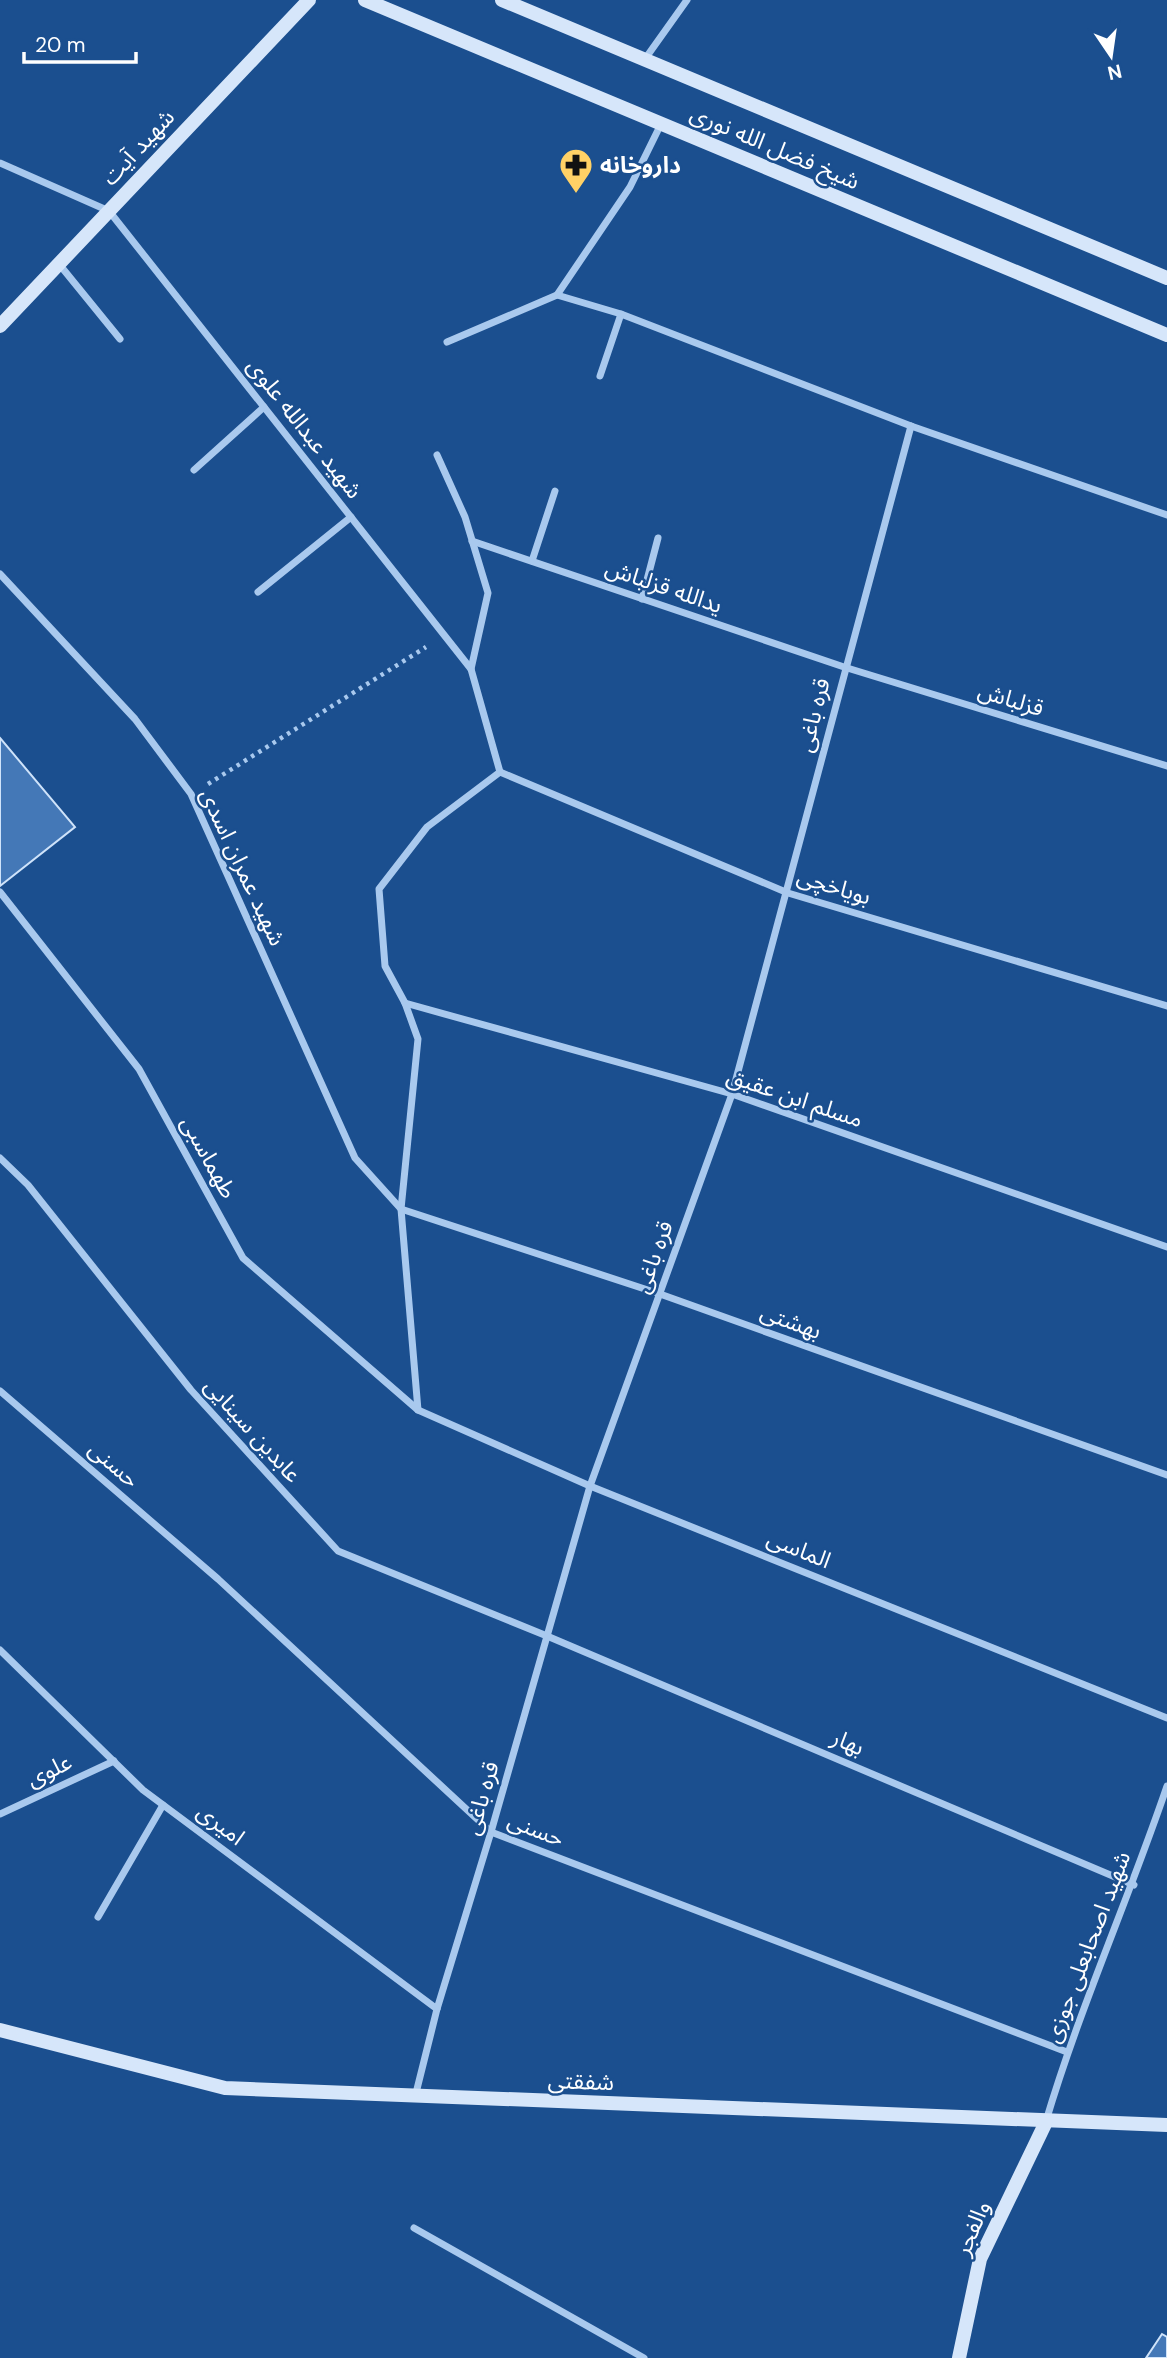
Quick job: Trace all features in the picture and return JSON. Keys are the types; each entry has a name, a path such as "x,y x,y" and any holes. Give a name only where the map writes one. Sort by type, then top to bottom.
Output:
{"main road":[{"name":"شهید آیت","path":"0,326 309,0"},
{"name":"شیخ فضل الله نوری","path":"365,0 1167,335"},
{"name":"شیخ فضل الله نوری","path":"502,0 1167,278"},
{"name":"شفقتی","path":"0,2030 225,2088 1167,2125"},
{"name":"والفجر","path":"959,2358 980,2259 1046,2122"}],"street":[{"path":"645,60 688,0"},
{"path":"447,342 557,295 630,187 662,124"},
{"path":"0,163 109,211"},
{"name":"شهید عبدالله علوی","path":"109,211 471,669"},
{"path":"59,264 120,339"},
{"path":"557,295 621,314 911,426 1167,515"},
{"path":"600,376 621,314"},
{"path":"194,470 264,407"},
{"name":"قره باغی","path":"415,2097 437,2009 491,1832 590,1486 732,1094 788,893 844,667 911,426"},
{"path":"418,1410 401,1209 418,1039 405,1003 385,966 379,889 427,827 500,772 471,669 488,593 472,541 437,456"},
{"path":"532,561 555,491"},
{"path":"258,592 351,517"},
{"path":"642,599 658,538"},
{"name":"یدالله قزلباش","path":"472,541 844,667"},
{"name":"شهید عمران اسدی","path":"0,575 135,719 191,794 355,1158 401,1209"},
{"name":"قزلباش","path":"844,667 1167,766"},
{"name":"بویاخچی","path":"500,772 788,893 1167,1006"},
{"name":"طهماسبی","path":"0,891 139,1069 243,1258 418,1410"},
{"name":"مسلم ابن عقیق","path":"405,1003 732,1094 1167,1247"},
{"name":"عابدین سینایی","path":"0,1158 28,1185 191,1390 338,1551 547,1636"},
{"name":"بهشتی","path":"401,1209 660,1294 1167,1475"},
{"name":"حسنی","path":"0,1391 218,1579 491,1832 1067,2052"},
{"name":"الماسی","path":"418,1410 590,1486 1167,1718"},
{"name":"بهار","path":"547,1636 1133,1885"},
{"name":"امیری","path":"0,1650 163,1805 437,2009"},
{"name":"علوی","path":"0,1814 114,1761"},
{"name":"شهید اصحابعلی جوزی","path":"1046,2122 1067,2052 1133,1885 1167,1786"},
{"path":"98,1917 163,1805"},
{"path":"414,2228 644,2358"}],"path":[{"path":"191,794 444,636"}],"building":[{"path":"0,738 75,827 0,886"},
{"path":"1162,2334 1167,2337 1167,2358 1146,2358"}],"place":[{"name":"داروخانه","path":"576,195"}]}
